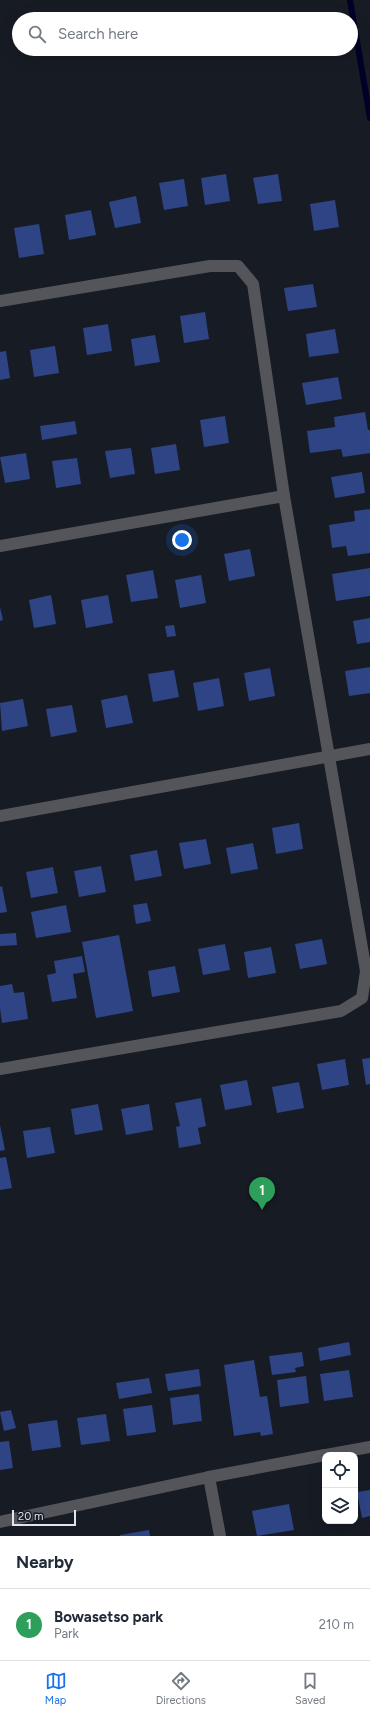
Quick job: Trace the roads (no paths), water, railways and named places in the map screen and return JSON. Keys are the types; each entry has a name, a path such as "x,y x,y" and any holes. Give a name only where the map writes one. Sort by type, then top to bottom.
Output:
{"street":[{"path":"0,301 210,266 238,266 253,284 284,496 366,971 362,998 340,1011 0,1069"},
{"path":"0,546 284,496"},
{"path":"0,816 370,749"},
{"path":"342,1452 370,1447"},
{"path":"0,1522 209,1477 322,1456"},
{"path":"209,1477 220,1536"}],"waterway":[{"path":"350,0 352,12"},
{"path":"358,47 370,118"}],"place":[{"name":"Bowasetso park","path":"262,1210"}]}
